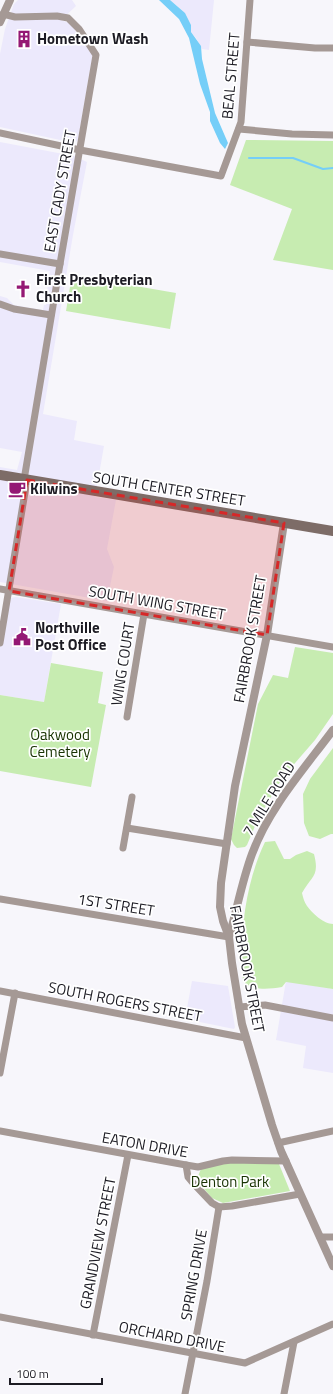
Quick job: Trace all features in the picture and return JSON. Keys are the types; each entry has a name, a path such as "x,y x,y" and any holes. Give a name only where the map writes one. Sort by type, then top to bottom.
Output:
{"main road":[{"name":"SOUTH CENTER STREET","path":"0,476 333,531"}],"street":[{"path":"1,18 10,0"},
{"name":"BEAL STREET","path":"80,150 221,176 241,122 250,0"},
{"name":"EAST CADY STREET","path":"0,644 51,315 96,58 95,52 70,19 62,16 1,18"},
{"path":"247,42 315,48 333,48"},
{"path":"239,129 292,134 333,135"},
{"path":"0,133 80,150"},
{"path":"0,254 60,264"},
{"path":"0,304 14,309 51,315"},
{"name":"FAIRBROOK STREET","path":"284,523 267,635 235,786 221,883 220,901 222,921 229,936 239,1007 246,1038 278,1143 333,1266"},
{"name":"SOUTH WING STREET","path":"0,590 333,647"},
{"name":"WING COURT","path":"127,717 144,614"},
{"name":"7 MILE ROAD","path":"229,936 246,872 259,838 276,807 333,730"},
{"path":"123,848 132,797"},
{"path":"127,828 227,844"},
{"name":"1ST STREET","path":"0,899 229,936"},
{"name":"SOUTH ROGERS STREET","path":"0,991 246,1038"},
{"path":"0,1073 15,993"},
{"path":"239,1007 265,1004 333,1018"},
{"name":"EATON DRIVE","path":"0,1131 186,1166 198,1167 223,1160 286,1161"},
{"path":"278,1143 333,1131"},
{"name":"GRANDVIEW STREET","path":"93,1335 128,1155"},
{"path":"186,1166 188,1177 212,1202 219,1207 300,1194"},
{"name":"SPRING DRIVE","path":"185,1394 208,1281 219,1207"},
{"path":"320,1237 333,1238"},
{"name":"ORCHARD DRIVE","path":"0,1317 245,1363 333,1324"},
{"path":"284,1394 294,1342"}],"highlighted area":[{"path":"27,480 284,523 267,635 9,591"}],"shaded area":[{"path":"18,0 72,0 76,6 61,20 72,26 92,54 92,58 78,140 74,143 0,127 0,54 5,29 14,4"},
{"path":"170,0 214,0 209,50 202,49 191,32 191,25 182,10"},
{"path":"0,142 74,156 87,162 73,235 43,414 77,421 74,440 104,446 95,497 116,500 107,549 114,567 107,601 0,582 0,467 17,470 22,452 0,448 0,296 7,298 14,305 43,310 44,305 46,305 50,271 0,262"},
{"path":"16,597 61,604 44,702 0,695 0,637 11,598"},
{"path":"192,981 228,986 235,1027 234,1029 185,1019"},
{"path":"286,981 333,989 333,1073 303,1068 306,1046 276,1040"}],"green space":[{"path":"246,140 333,141 333,270 273,260 292,209 230,185"},
{"path":"72,275 176,293 170,329 66,311"},
{"path":"295,647 333,653 333,714 315,740 278,785 258,819 247,845 245,847 237,848 231,839 258,704 273,675 288,678"},
{"name":"Oakwood Cemetery","path":"51,663 103,672 98,703 106,705 91,787 0,771 0,695 44,702"},
{"path":"333,748 333,834 320,839 309,836 304,823 303,794 310,779"},
{"path":"275,841 284,859 290,859 307,851 314,854 316,867 314,876 302,893 305,903 318,918 333,924 333,989 286,982 282,987 262,989 252,987 243,982 243,929 248,893 258,858 265,842"},
{"name":"Denton Park","path":"228,1162 279,1164 290,1191 223,1203 212,1198 198,1182 198,1176 201,1169"}],"water":[{"path":"159,0 170,0 185,13 191,25 191,32 201,46 202,59 215,113 228,143 225,149 220,143 210,121 210,112 200,84 189,38 179,19"}],"waterway":[{"path":"249,158 293,158 323,169 333,168"}],"place":[{"name":"Hometown Wash","path":"24,39"},
{"name":"First Presbyterian Church","path":"23,289"},
{"name":"Kilwins","path":"17,489"},
{"name":"Northville Post Office","path":"22,637"}]}
